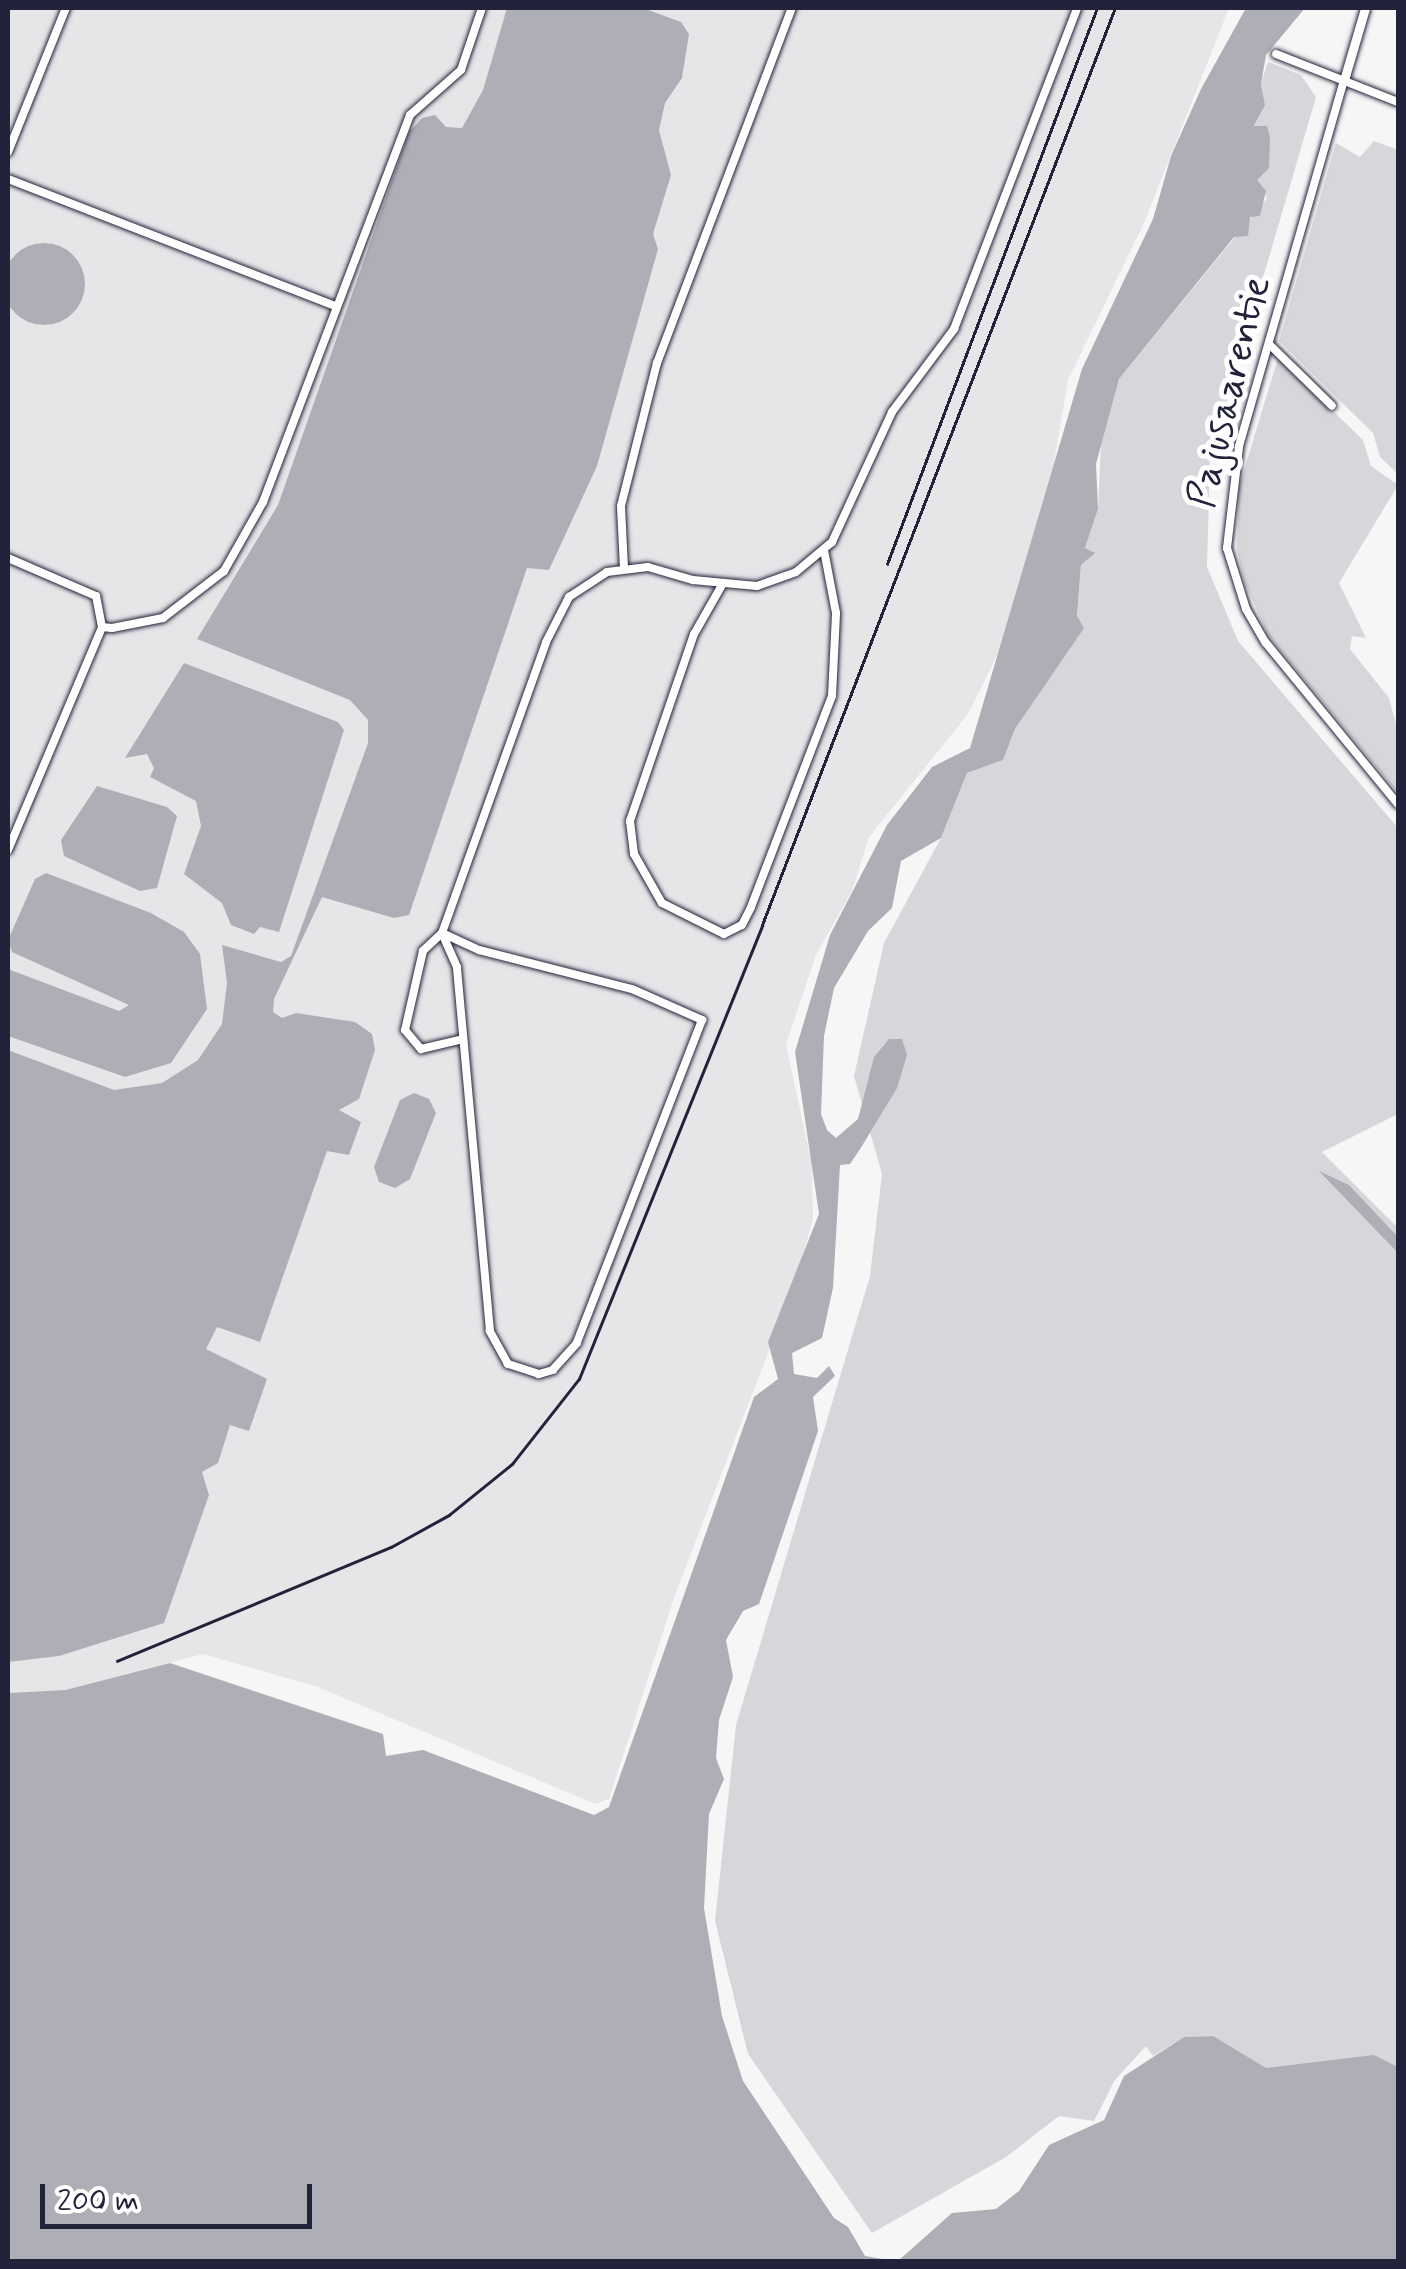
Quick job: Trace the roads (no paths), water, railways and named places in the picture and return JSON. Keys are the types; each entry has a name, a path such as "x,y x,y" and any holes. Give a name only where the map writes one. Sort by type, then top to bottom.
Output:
{"street":[{"path":"8,152 66,8"},
{"path":"102,627 138,626 175,612 212,583 242,546 410,115 461,70 482,8"},
{"path":"624,568 621,506 657,364 792,8"},
{"path":"463,1039 421,1049 406,1030 423,951 442,933 552,626 583,584 624,568 654,568 722,585 779,580 824,550 846,522 892,412 954,330 1078,8"},
{"name":"Pajusaarentie","path":"1366,8 1230,484 1226,520 1233,575 1266,644 1398,804"},
{"path":"1276,54 1398,102"},
{"path":"8,179 333,305"},
{"path":"1269,344 1332,406"},
{"path":"722,585 694,634 630,821 634,854 662,902 724,934 742,925 751,907 832,696 836,612 824,550"},
{"path":"8,558 96,596 102,627 8,850"},
{"path":"442,933 479,950 632,989 702,1020 578,1343 553,1370 539,1374 508,1364 490,1331 457,968 442,933"}],"railway":[{"path":"887,564 1097,8"},
{"path":"117,1661 391,1547 449,1515 512,1464 579,1379 762,925 1115,8"}]}
